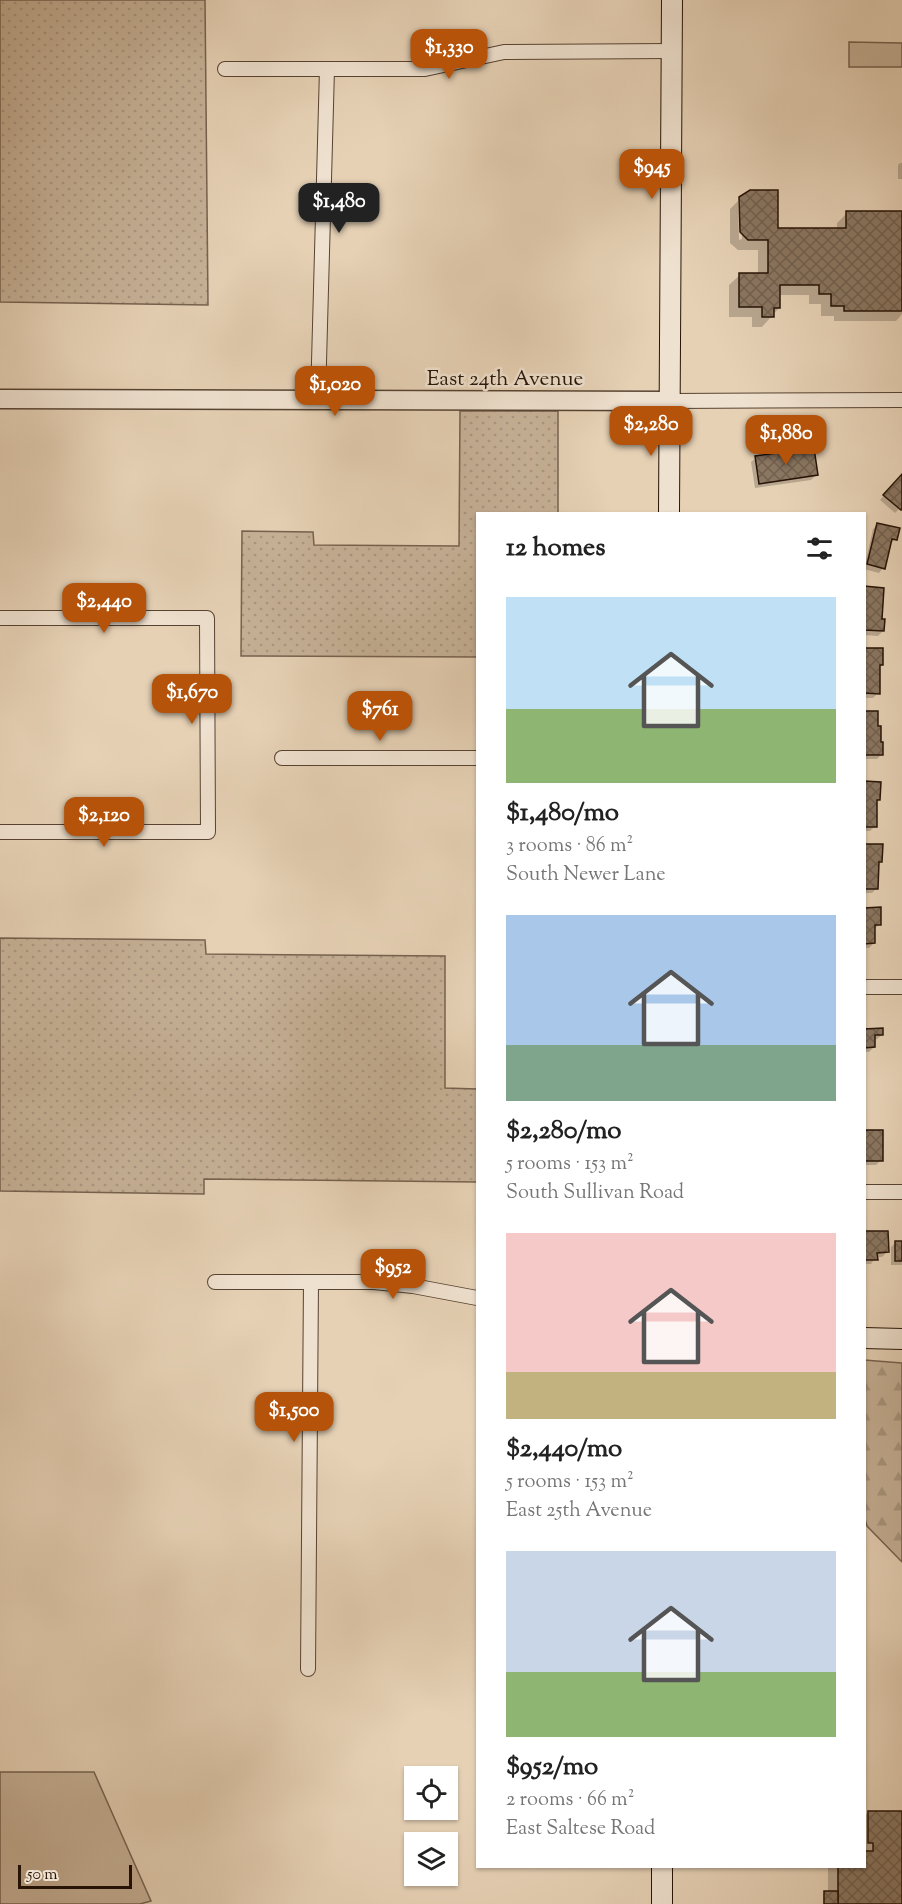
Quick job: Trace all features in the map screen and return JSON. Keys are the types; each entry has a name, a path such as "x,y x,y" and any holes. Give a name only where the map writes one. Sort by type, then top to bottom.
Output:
{"main road":[{"path":"669,512 672,0"},
{"path":"866,1338 902,1339"},
{"path":"662,1868 662,1904"}],"street":[{"path":"225,69 425,69 504,52 672,51"},
{"path":"318,399 327,69"},
{"name":"East 24th Avenue","path":"0,399 902,400"},
{"path":"0,618 207,618 208,832 0,832"},
{"path":"282,758 476,758"},
{"path":"866,987 902,987"},
{"path":"866,1192 902,1192"},
{"path":"215,1282 374,1282 413,1286 476,1298"},
{"path":"308,1669 311,1282"}],"green space":[{"path":"0,0 205,0 208,305 0,302"},
{"path":"849,42 902,43 902,67 849,67"},
{"path":"460,411 558,411 558,512 476,512 476,657 241,656 242,531 313,532 314,545 459,546"},
{"path":"0,938 205,940 206,954 445,956 445,1088 476,1089 476,1182 204,1179 204,1194 0,1191"},
{"path":"866,1360 902,1363 902,1562 867,1526"},
{"path":"0,1772 94,1772 151,1901 140,1904 0,1904"}],"building":[{"path":"750,190 778,190 778,228 846,228 846,211 902,211 902,311 844,311 844,306 831,306 831,294 819,294 819,285 780,285 780,308 774,308 774,317 762,317 762,307 739,307 739,273 768,273 768,240 748,240 740,232 739,197"},
{"path":"814,448 818,475 759,484 755,456"},
{"path":"902,474 902,508 901,510 883,495"},
{"path":"877,523 900,528 897,540 892,539 885,569 867,564"},
{"path":"866,586 884,588 882,619 885,619 884,631 866,630"},
{"path":"866,648 883,648 883,665 880,665 880,694 866,693"},
{"path":"866,711 878,711 883,755 866,755"},
{"path":"866,781 881,782 880,800 877,800 877,827 866,827"},
{"path":"866,844 883,844 882,862 879,862 878,889 866,889"},
{"path":"881,907 881,925 875,925 875,943 866,944 866,908"},
{"path":"883,1028 883,1035 875,1035 875,1047 866,1048 866,1029"},
{"path":"866,1130 883,1130 883,1161 866,1161"},
{"path":"866,1231 888,1231 889,1252 877,1253 878,1260 866,1260"},
{"path":"895,1241 902,1241 902,1261 895,1261"},
{"path":"868,1811 902,1811 902,1904 838,1904 838,1868 866,1868 866,1851 873,1851 873,1843 868,1843"},
{"path":"824,1891 838,1891 838,1904 824,1904"}]}
